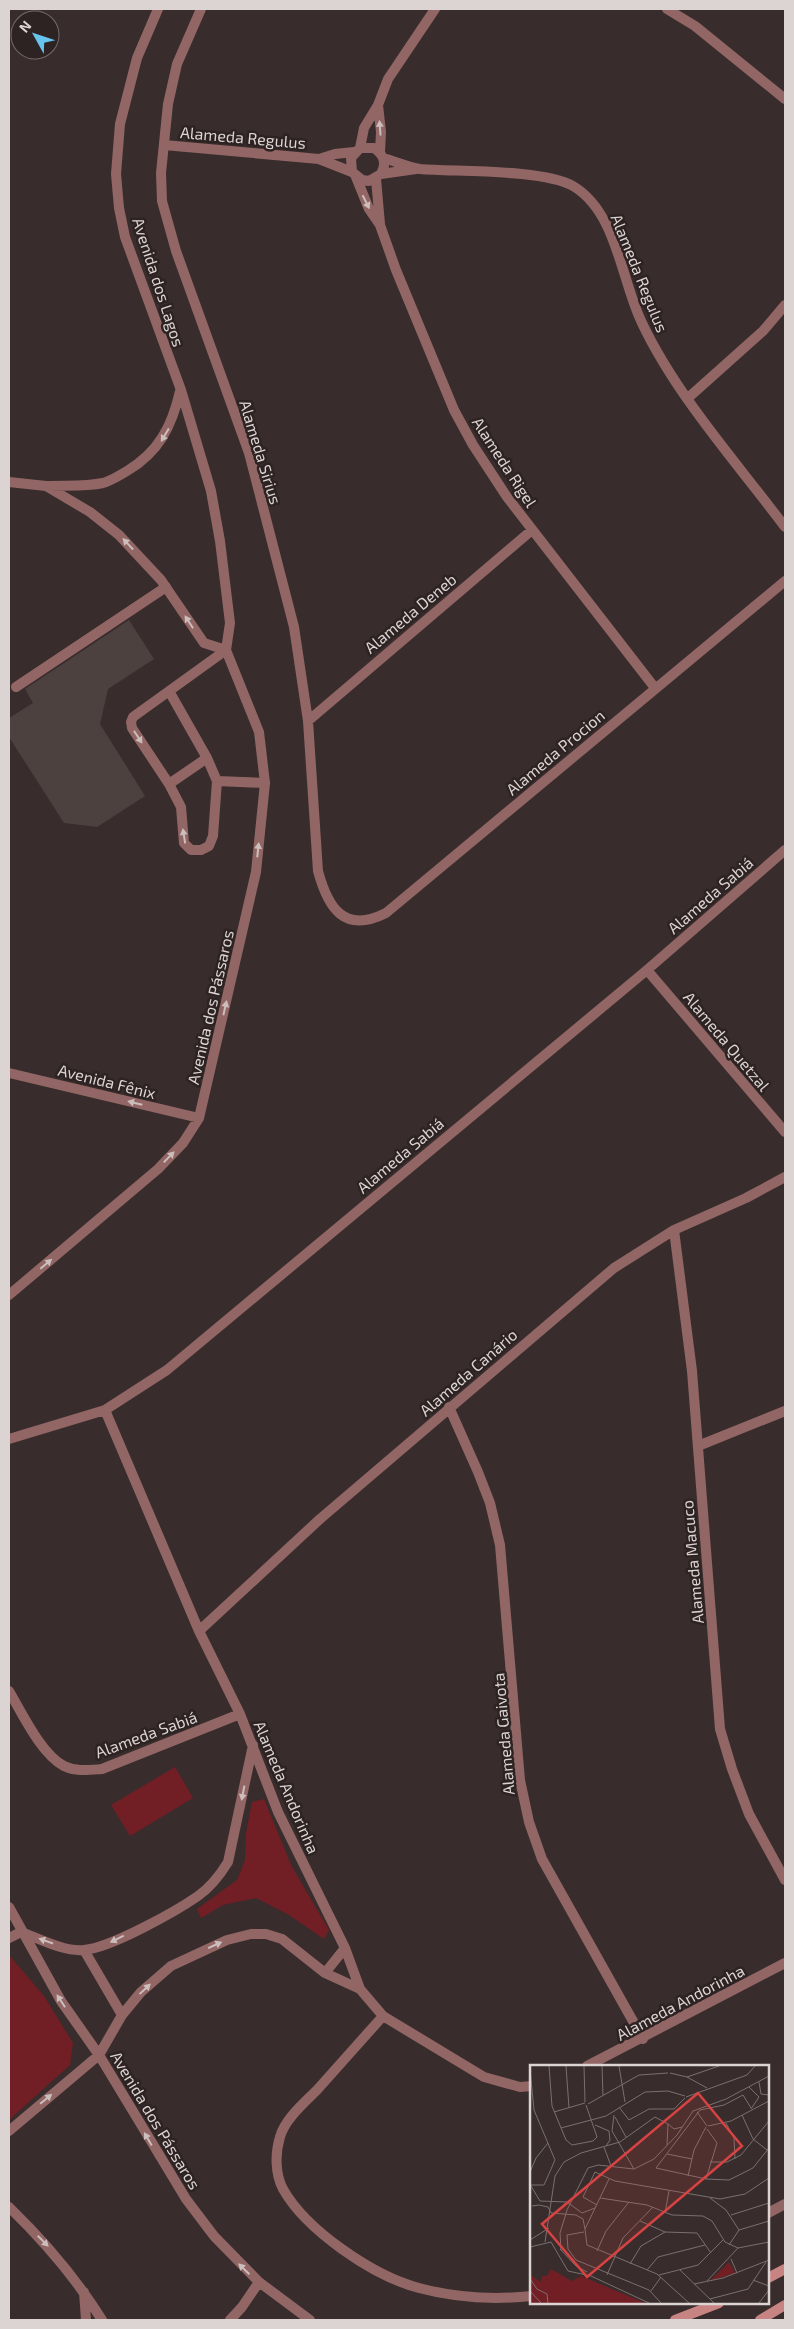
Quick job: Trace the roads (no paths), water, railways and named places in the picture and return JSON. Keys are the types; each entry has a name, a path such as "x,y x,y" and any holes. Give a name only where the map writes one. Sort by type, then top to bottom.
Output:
{"main road":[{"path":"769,2277 785,2269"},
{"path":"674,2320 716,2304"},
{"path":"760,2320 785,2305"}],"street":[{"name":"Avenida dos Lagos","path":"158,9 137,58 120,124 116,174 125,237 181,390"},
{"name":"Alameda Sirius","path":"201,9 177,64 168,104 161,173 162,202 176,252 249,453 294,626 308,721 318,871 324,892 337,912"},
{"path":"378,105 381,155 384,169 378,176 369,181 354,175 350,158 357,150 364,128 378,105 397,63 435,9"},
{"path":"667,9 694,26 785,99"},
{"name":"Alameda Regulus","path":"164,145 319,159 354,175"},
{"path":"357,150 367,146 381,155"},
{"name":"Alameda Regulus","path":"319,159 357,150"},
{"name":"Alameda Regulus","path":"381,155 417,168"},
{"name":"Alameda Regulus","path":"378,176 417,168 522,174 562,181 583,193 596,207 608,226 641,321 657,351 688,398 785,528"},
{"name":"Alameda Rigel","path":"354,175 369,209 380,225 396,270 454,410 507,497 655,688"},
{"name":"Alameda Rigel","path":"378,176 380,225"},
{"path":"688,398 763,331 785,305"},
{"path":"9,482 46,486 104,483 137,465 165,437 175,415 181,390"},
{"path":"169,691 217,781 213,836 209,846 201,850 191,850 184,843 181,807 131,722 134,717 169,691 226,650 230,623 220,541 202,457 181,390"},
{"path":"46,486 90,512 119,535 164,584 204,643 226,650"},
{"name":"Alameda Deneb","path":"308,721 532,530"},
{"name":"Alameda Procion","path":"337,912 346,918 357,921 374,919 386,913 785,581"},
{"path":"16,687 164,584"},
{"name":"Avenida dos Pássaros","path":"9,1295 158,1169 183,1143 199,1118 256,872 265,783 259,732 226,650"},
{"path":"168,784 206,758"},
{"path":"217,781 265,783"},
{"name":"Alameda Sabiá","path":"9,1439 105,1410 167,1370 647,970 785,850"},
{"name":"Alameda Quetzal","path":"647,970 785,1132"},
{"name":"Avenida Fênix","path":"9,1073 199,1118"},
{"name":"Alameda Canário","path":"199,1631 320,1519 614,1268 674,1230 746,1198 785,1177"},
{"name":"Alameda Macuco","path":"674,1230 692,1371 720,1729 748,1814 785,1880"},
{"name":"Alameda Gaivota","path":"450,1407 490,1503 500,1546 520,1780 529,1822 542,1859 643,2039"},
{"name":"Alameda Andorinha","path":"105,1410 199,1631 240,1714 278,1812 345,1948 360,1989 383,2016 484,2077 520,2087 530,2086"},
{"path":"698,1446 785,1411"},
{"name":"Alameda Sabiá","path":"9,1691 50,1755 64,1766 81,1770 102,1769 240,1714"},
{"path":"9,1938 21,1932 65,1947 84,1950 104,1945 199,1896 218,1878 230,1854 253,1745"},
{"name":"Avenida dos Pássaros","path":"9,1907 60,2001 99,2055 186,2199 214,2236 258,2282 310,2320"},
{"path":"9,2131 99,2055 122,2015 141,1992 171,1966 227,1940 251,1934 266,1934 282,1939 325,1973 360,1989"},
{"path":"325,1973 345,1948"},
{"path":"84,1950 122,2015"},
{"name":"Alameda Andorinha","path":"589,2065 643,2039 785,1963"},
{"path":"383,2016 294,2114 281,2134 277,2148 277,2170 282,2188 302,2216 328,2239 384,2274 417,2288 455,2296 498,2299 530,2296"},
{"path":"769,2212 785,2204"},
{"path":"9,2207 49,2247 84,2291 102,2320"},
{"path":"230,2320 242,2307 258,2282"},
{"path":"84,2291 86,2320"}]}
